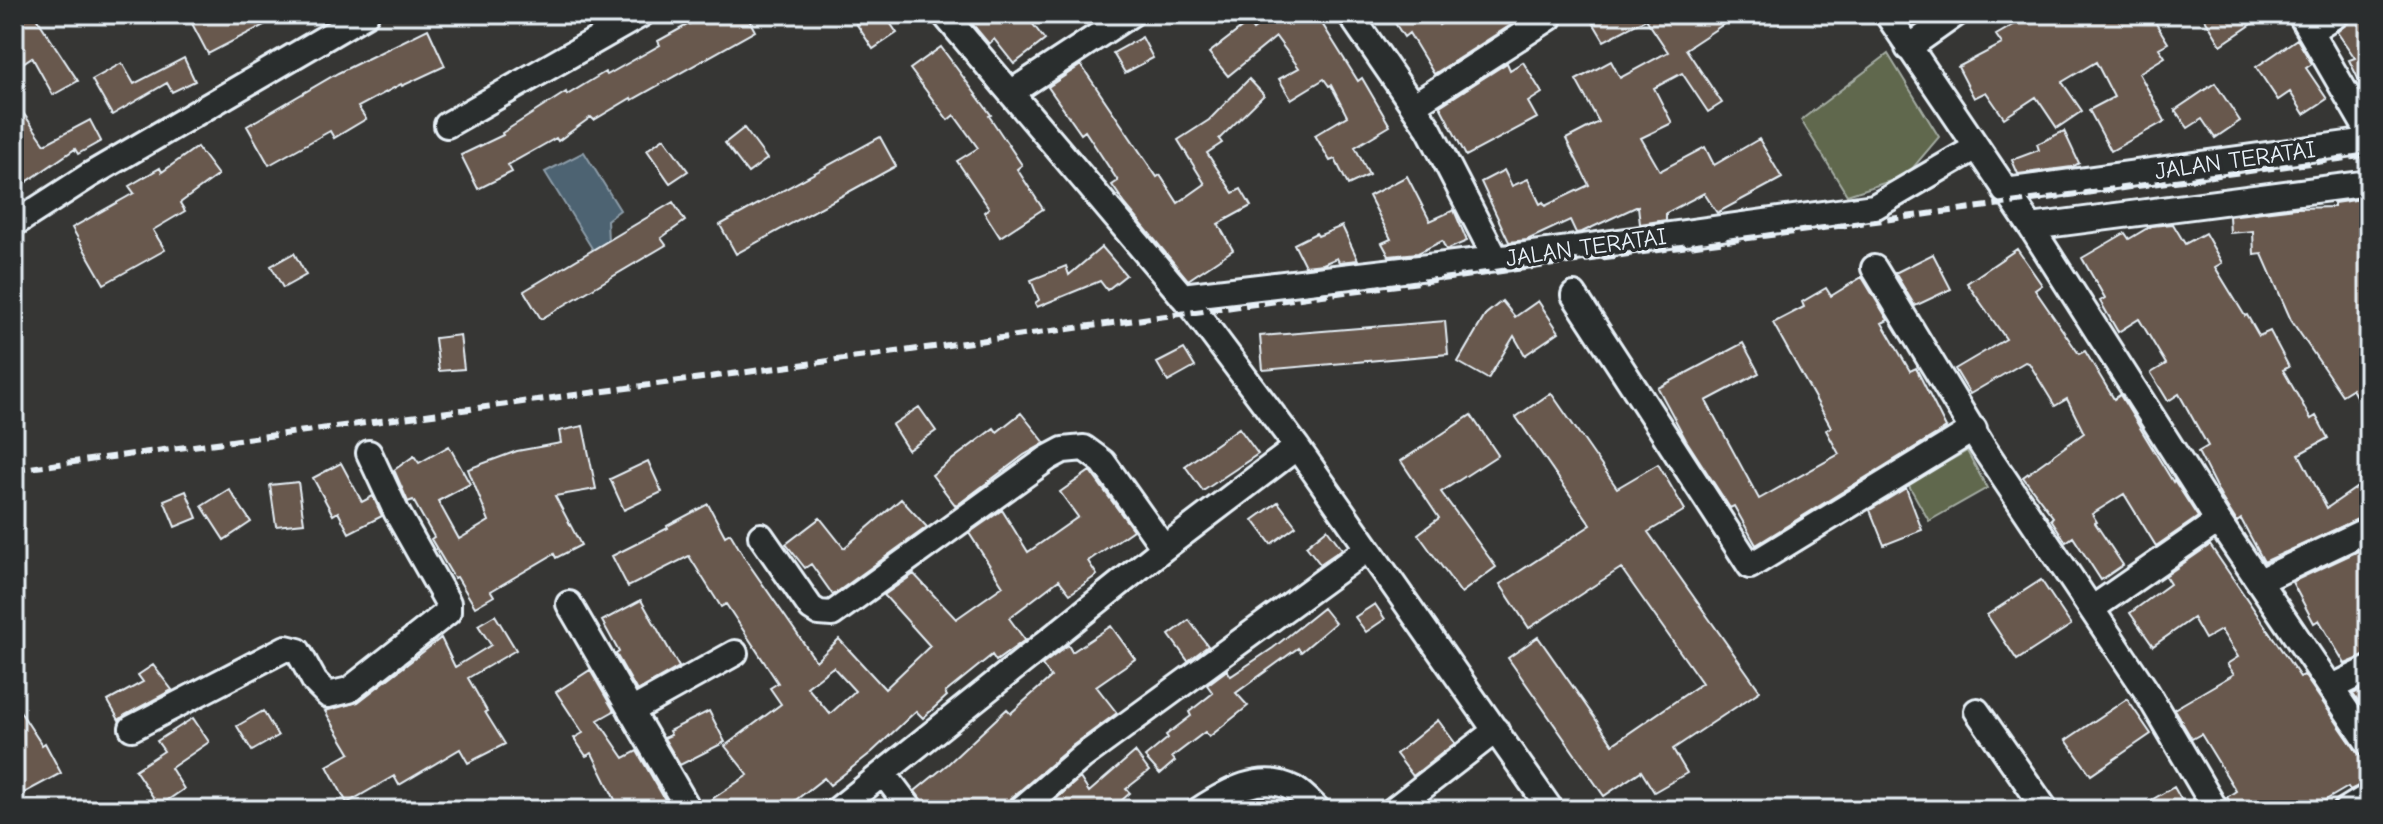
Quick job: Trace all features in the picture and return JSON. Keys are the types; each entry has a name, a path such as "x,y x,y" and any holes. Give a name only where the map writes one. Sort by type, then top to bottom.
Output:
{"street":[{"path":"14,224 90,175 366,14"},
{"path":"447,125 642,14"},
{"path":"944,14 1182,296 1297,447 1551,810"},
{"path":"1012,92 1131,14"},
{"path":"1350,14 1429,129 1496,259"},
{"path":"1887,14 2031,227 2218,521 2369,744"},
{"path":"1908,48 1956,14"},
{"path":"2337,14 2305,22 2369,133"},
{"path":"1414,105 1549,18"},
{"name":"JALAN TERATAI","path":"2005,191 2369,141"},
{"name":"JALAN TERATAI","path":"1182,296 1496,259 1874,207 1975,148"},
{"path":"2031,227 2369,183"},
{"path":"1874,268 1983,447 2093,608 2216,810"},
{"path":"1574,295 1750,566 1974,429"},
{"path":"837,810 1164,548 1297,447"},
{"path":"761,536 811,608 819,613 832,614 1048,458 1063,450 1084,448 1103,462 1164,548"},
{"path":"132,728 286,648 298,651 321,691 328,695 349,690 448,612 448,603 396,511 369,453"},
{"path":"2093,608 2218,521"},
{"path":"2260,581 2369,529"},
{"path":"1020,810 1082,757 1367,549"},
{"path":"569,604 689,810"},
{"path":"631,711 735,653"},
{"path":"2331,688 2369,669"},
{"path":"1977,711 2046,810"},
{"path":"1393,810 1496,730"},
{"path":"884,774 911,810"},
{"path":"1199,810 1234,788 1270,783 1297,790 1318,810"},
{"path":"2346,810 2369,796"}],"green space":[{"path":"1888,54 1939,137 1906,176 1847,195 1801,120"},
{"path":"1967,451 1987,488 1929,521 1908,484"}],"water":[{"path":"584,152 620,210 607,220 608,241 593,250 545,172"}],"building":[{"path":"26,14 34,14 78,81 53,95 32,57 14,69 14,22"},
{"path":"187,14 285,14 208,54"},
{"path":"707,14 746,14 755,31 594,120 591,117 558,141 556,138 508,165 512,172 478,189 461,155 503,135 566,92 567,95 605,72 607,75 660,45 658,41"},
{"path":"850,14 884,14 897,33 873,49"},
{"path":"964,14 1025,14 1045,40 1014,64 994,39 989,44"},
{"path":"1274,14 1316,14 1358,81 1362,78 1390,126 1355,147 1369,175 1348,185 1335,159 1330,161 1315,135 1347,116 1331,85 1324,79 1291,99 1279,79 1299,68 1276,37 1228,76 1209,53 1248,23 1253,30"},
{"path":"1389,14 1432,14 1439,25 1456,14 1528,14 1434,74 1409,33 1404,37"},
{"path":"1588,14 1739,14 1686,49 1722,103 1708,112 1682,73 1654,88 1672,123 1641,138 1660,171 1705,147 1714,165 1759,139 1782,178 1717,213 1704,193 1666,213 1666,220 1640,224 1638,206 1582,232 1576,233 1570,220 1527,240 1509,242 1481,182 1504,170 1512,186 1528,179 1540,204 1543,202 1545,206 1589,185 1566,139 1599,122 1576,80 1611,61 1620,78 1668,52 1646,19 1604,41"},
{"path":"2033,14 2150,14 2168,43 2159,48 2165,57 2139,73 2165,121 2111,151 2089,110 2114,97 2096,62 2062,82 2082,111 2057,128 2036,97 2004,118 1986,92 1974,98 1958,67 2002,44 1996,35"},
{"path":"2202,14 2267,14 2221,45"},
{"path":"2359,14 2369,14 2369,101 2349,60 2355,58 2337,32"},
{"path":"428,29 445,66 401,84 358,107 366,119 334,138 330,131 269,165 247,126 338,73"},
{"path":"1142,37 1153,58 1125,73 1113,53"},
{"path":"2297,39 2312,64 2306,68 2327,99 2304,114 2290,92 2278,100 2256,67"},
{"path":"941,47 991,115 1022,165 1017,169 1043,209 1000,237 984,212 989,208 957,161 978,148 954,115 948,120 910,69"},
{"path":"184,58 195,81 172,92 167,83 112,115 92,80 122,63 134,84"},
{"path":"1523,62 1542,93 1528,102 1537,118 1466,156 1440,106 1507,63 1510,70"},
{"path":"1081,65 1178,203 1205,184 1178,140 1209,120 1249,79 1264,95 1219,139 1222,143 1207,153 1233,193 1241,189 1251,206 1218,224 1233,250 1188,280 1125,204 1112,185 1118,181 1085,131 1081,134 1048,87"},
{"path":"2215,83 2240,121 2215,138 2202,119 2188,128 2175,110"},
{"path":"14,100 45,144 90,120 101,141 78,154 75,149 25,183 14,167"},
{"path":"744,128 767,159 748,173 725,143"},
{"path":"2064,131 2079,163 2072,167 2018,174 2012,160 2039,150 2037,144"},
{"path":"880,137 896,166 736,254 720,225"},
{"path":"664,138 688,171 670,183 647,150"},
{"path":"197,147 218,175 180,203 185,211 153,230 165,250 104,284 72,228 134,193 129,186 160,168 162,172"},
{"path":"1407,176 1430,221 1454,210 1467,241 1446,250 1442,241 1418,253 1389,256 1382,243 1391,239 1369,196"},
{"path":"2369,198 2369,420 2352,389 2342,395 2291,320 2262,254 2254,255 2253,231 2230,233 2229,216 2334,207 2334,203"},
{"path":"673,202 685,221 661,238 666,245 541,319 524,291"},
{"path":"2173,224 2185,244 2205,233 2222,263 2215,267 2245,316 2259,336 2270,331 2289,367 2283,370 2311,419 2316,416 2328,438 2299,454 2327,508 2369,479 2369,514 2264,562 2241,519 2237,522 2221,497 2198,452 2208,446 2179,394 2168,401 2151,373 2166,364 2139,319 2118,332 2100,301 2105,298 2082,258 2125,233 2129,239 2151,226"},
{"path":"1342,226 1358,260 1339,262 1337,258 1323,264 1305,266 1294,244 1316,233 1318,236"},
{"path":"1102,247 1126,275 1107,290 1100,281 1037,307 1035,303 1039,300 1031,280 1066,266 1069,275"},
{"path":"2017,249 2042,285 2035,290 2079,354 2085,351 2114,399 2120,395 2198,517 2156,546 2124,494 2092,514 2123,565 2101,580 2073,537 2066,542 2051,519 2053,517 2023,477 2084,433 2067,399 2055,406 2029,363 2025,362 1970,394 1955,369 2006,339 1967,283"},
{"path":"294,253 306,275 283,288 271,266"},
{"path":"1933,254 1951,289 1915,306 1895,273"},
{"path":"1862,277 1888,320 1882,323 1910,371 1916,368 1946,428 1756,545 1734,506 1730,508 1686,440 1658,388 1743,343 1759,373 1706,401 1759,499 1839,454 1826,430 1831,427 1773,323 1804,307 1802,302 1826,288 1831,296"},
{"path":"1502,301 1515,317 1538,301 1559,332 1525,355 1514,336 1488,379 1458,362 1486,314"},
{"path":"1445,321 1448,354 1263,370 1260,336"},
{"path":"460,335 464,369 439,371 435,338"},
{"path":"1184,349 1195,367 1168,382 1157,363"},
{"path":"1551,393 1617,488 1658,464 1685,510 1648,532 1760,691 1673,749 1687,773 1654,792 1641,771 1604,796 1508,658 1538,637 1613,744 1702,683 1621,568 1529,628 1500,584 1591,525 1516,417"},
{"path":"919,407 936,431 908,450 892,425"},
{"path":"1021,413 1045,443 956,506 932,475 994,428 997,432"},
{"path":"1471,415 1498,455 1441,492 1496,567 1461,593 1418,534 1439,518 1401,461"},
{"path":"583,426 596,489 555,496 581,545 556,558 554,554 491,591 494,596 475,607 431,539 434,537 413,500 408,502 394,470 414,456 419,463 449,446 470,484 438,501 459,539 489,521 468,469 517,451 561,443 559,431"},
{"path":"1239,428 1258,454 1203,491 1185,466"},
{"path":"648,461 662,492 624,510 610,479"},
{"path":"341,463 362,502 373,496 382,516 349,533 338,512 333,515 313,478"},
{"path":"1090,471 1133,530 1088,561 1097,575 1070,594 1059,580 1009,618 1025,640 996,661 992,655 945,693 947,696 923,718 916,711 830,785 824,778 783,810 704,810 703,805 748,775 725,746 781,704 770,688 778,683 726,604 721,607 689,556 628,587 612,556 708,504 725,536 730,533 816,661 839,639 885,689 930,646 884,595 914,574 956,619 1003,586 969,533 1002,510 1028,552 1078,517 1060,492","holes":["833,667 855,691 830,714 807,687"]},
{"path":"298,482 304,523 276,526 270,485"},
{"path":"1906,488 1922,530 1884,545 1870,510"},
{"path":"229,489 251,522 224,540 202,506"},
{"path":"186,491 197,518 175,527 164,500"},
{"path":"901,499 927,527 833,595 811,564 805,568 786,544 820,518 844,548"},
{"path":"1278,502 1296,526 1271,544 1253,520"},
{"path":"1327,529 1342,549 1320,564 1306,546"},
{"path":"2210,545 2300,677 2304,675 2357,752 2369,759 2369,781 2350,790 2348,787 2319,804 2323,810 2235,810 2227,797 2236,791 2201,734 2192,739 2174,709 2234,674 2227,664 2238,657 2221,630 2205,639 2193,618 2153,646 2130,613 2170,584 2165,576"},
{"path":"2369,546 2369,654 2345,664 2319,620 2314,623 2292,582"},
{"path":"2041,580 2071,625 2017,660 1987,615"},
{"path":"641,600 679,667 637,691 602,621"},
{"path":"1375,604 1385,619 1366,632 1355,617"},
{"path":"1323,608 1335,623 1301,652 1298,648 1236,693 1248,706 1209,737 1205,732 1172,757 1175,761 1160,774 1145,757 1168,738 1166,735 1191,716 1189,712 1213,693 1207,685 1227,670 1231,676 1273,648"},
{"path":"495,615 516,650 468,678 505,744 468,763 460,749 399,785 394,776 347,803 327,766 350,753 325,711 358,702 441,638 455,667 491,645 478,625"},
{"path":"1189,620 1208,646 1188,661 1169,635"},
{"path":"1111,626 1135,659 1096,686 1117,713 1072,746 1010,799 1005,810 929,810 915,791 1007,709 1011,713 1051,677 1042,665 1068,645 1072,652"},
{"path":"153,665 172,690 119,720 108,701 143,682 138,675"},
{"path":"590,670 614,711 598,720 624,758 637,751 671,810 620,810 592,753 586,756 574,738 583,733 556,692"},
{"path":"2369,686 2369,717 2353,694"},
{"path":"2127,699 2151,734 2091,775 2066,740"},
{"path":"14,702 42,745 45,743 61,773 24,793 14,775"},
{"path":"263,711 278,736 252,751 237,726"},
{"path":"709,711 725,742 680,765 664,738 671,735 669,731"},
{"path":"193,718 209,742 171,768 184,789 159,806 135,770 164,751 157,741"},
{"path":"1438,720 1455,743 1413,776 1396,754"},
{"path":"1135,752 1149,771 1126,789 1130,793 1111,810 1064,810 1055,800 1080,778 1089,792"},
{"path":"2174,787 2187,810 2134,810"}],"railway":[{"path":"14,470 2369,155"}]}
